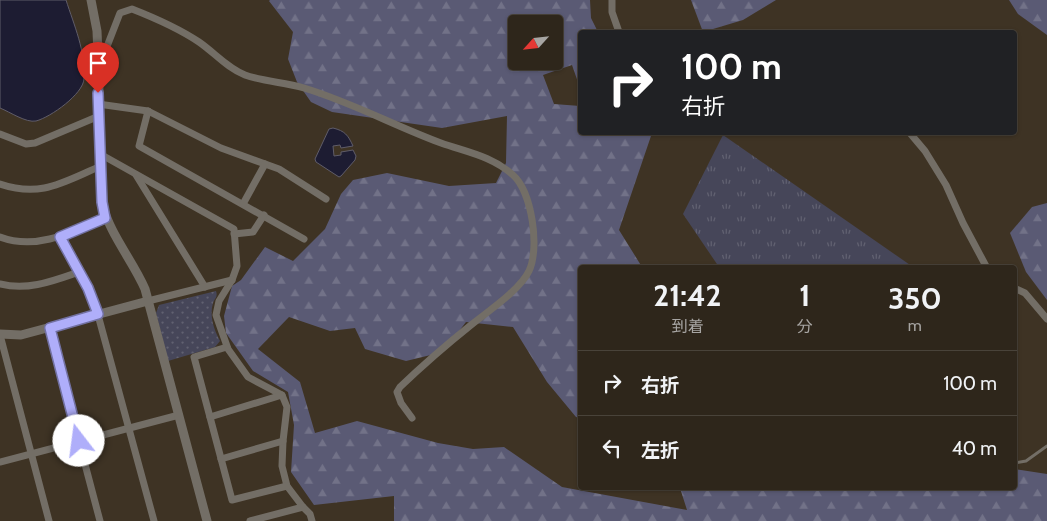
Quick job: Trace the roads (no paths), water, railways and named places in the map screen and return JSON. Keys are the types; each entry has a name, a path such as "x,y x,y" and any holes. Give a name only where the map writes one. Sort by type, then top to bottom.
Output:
{"street":[{"path":"91,0 97,31 102,202 105,218 140,276 207,521"},
{"path":"612,0 612,12 618,30"},
{"path":"98,54 106,49 120,13 132,9 163,21 192,38 227,65 244,75 304,88 440,142 487,157 519,181 528,199 533,224 533,257 529,271 508,295 428,360 400,387 397,392 401,403 412,418"},
{"path":"98,104 148,111 222,148 279,169 326,199"},
{"path":"148,111 140,146 304,239"},
{"path":"0,134 26,144 35,143 99,116"},
{"path":"912,135 925,151 946,184 963,223 985,265"},
{"path":"100,154 234,229 237,266 232,280 219,301 216,315 227,346 248,377 282,395 287,407 282,466 287,486 310,514 312,521"},
{"path":"243,204 265,164"},
{"path":"0,184 16,190 32,191 51,187 101,166"},
{"path":"135,173 205,287"},
{"path":"234,234 253,232 264,215"},
{"path":"0,237 27,243 60,237 105,218"},
{"path":"60,237 79,272 98,314 154,521"},
{"path":"0,284 32,286 79,272"},
{"path":"49,521 0,334 21,335 232,280"},
{"path":"1017,289 1026,293 1047,319"},
{"path":"50,328 100,521"},
{"path":"227,346 194,357 232,500 287,486"},
{"path":"210,417 282,395"},
{"path":"0,462 179,415"},
{"path":"221,459 283,441"},
{"path":"250,521 303,507"}],"lane":[{"path":"1017,463 1026,461 1047,446"}]}
